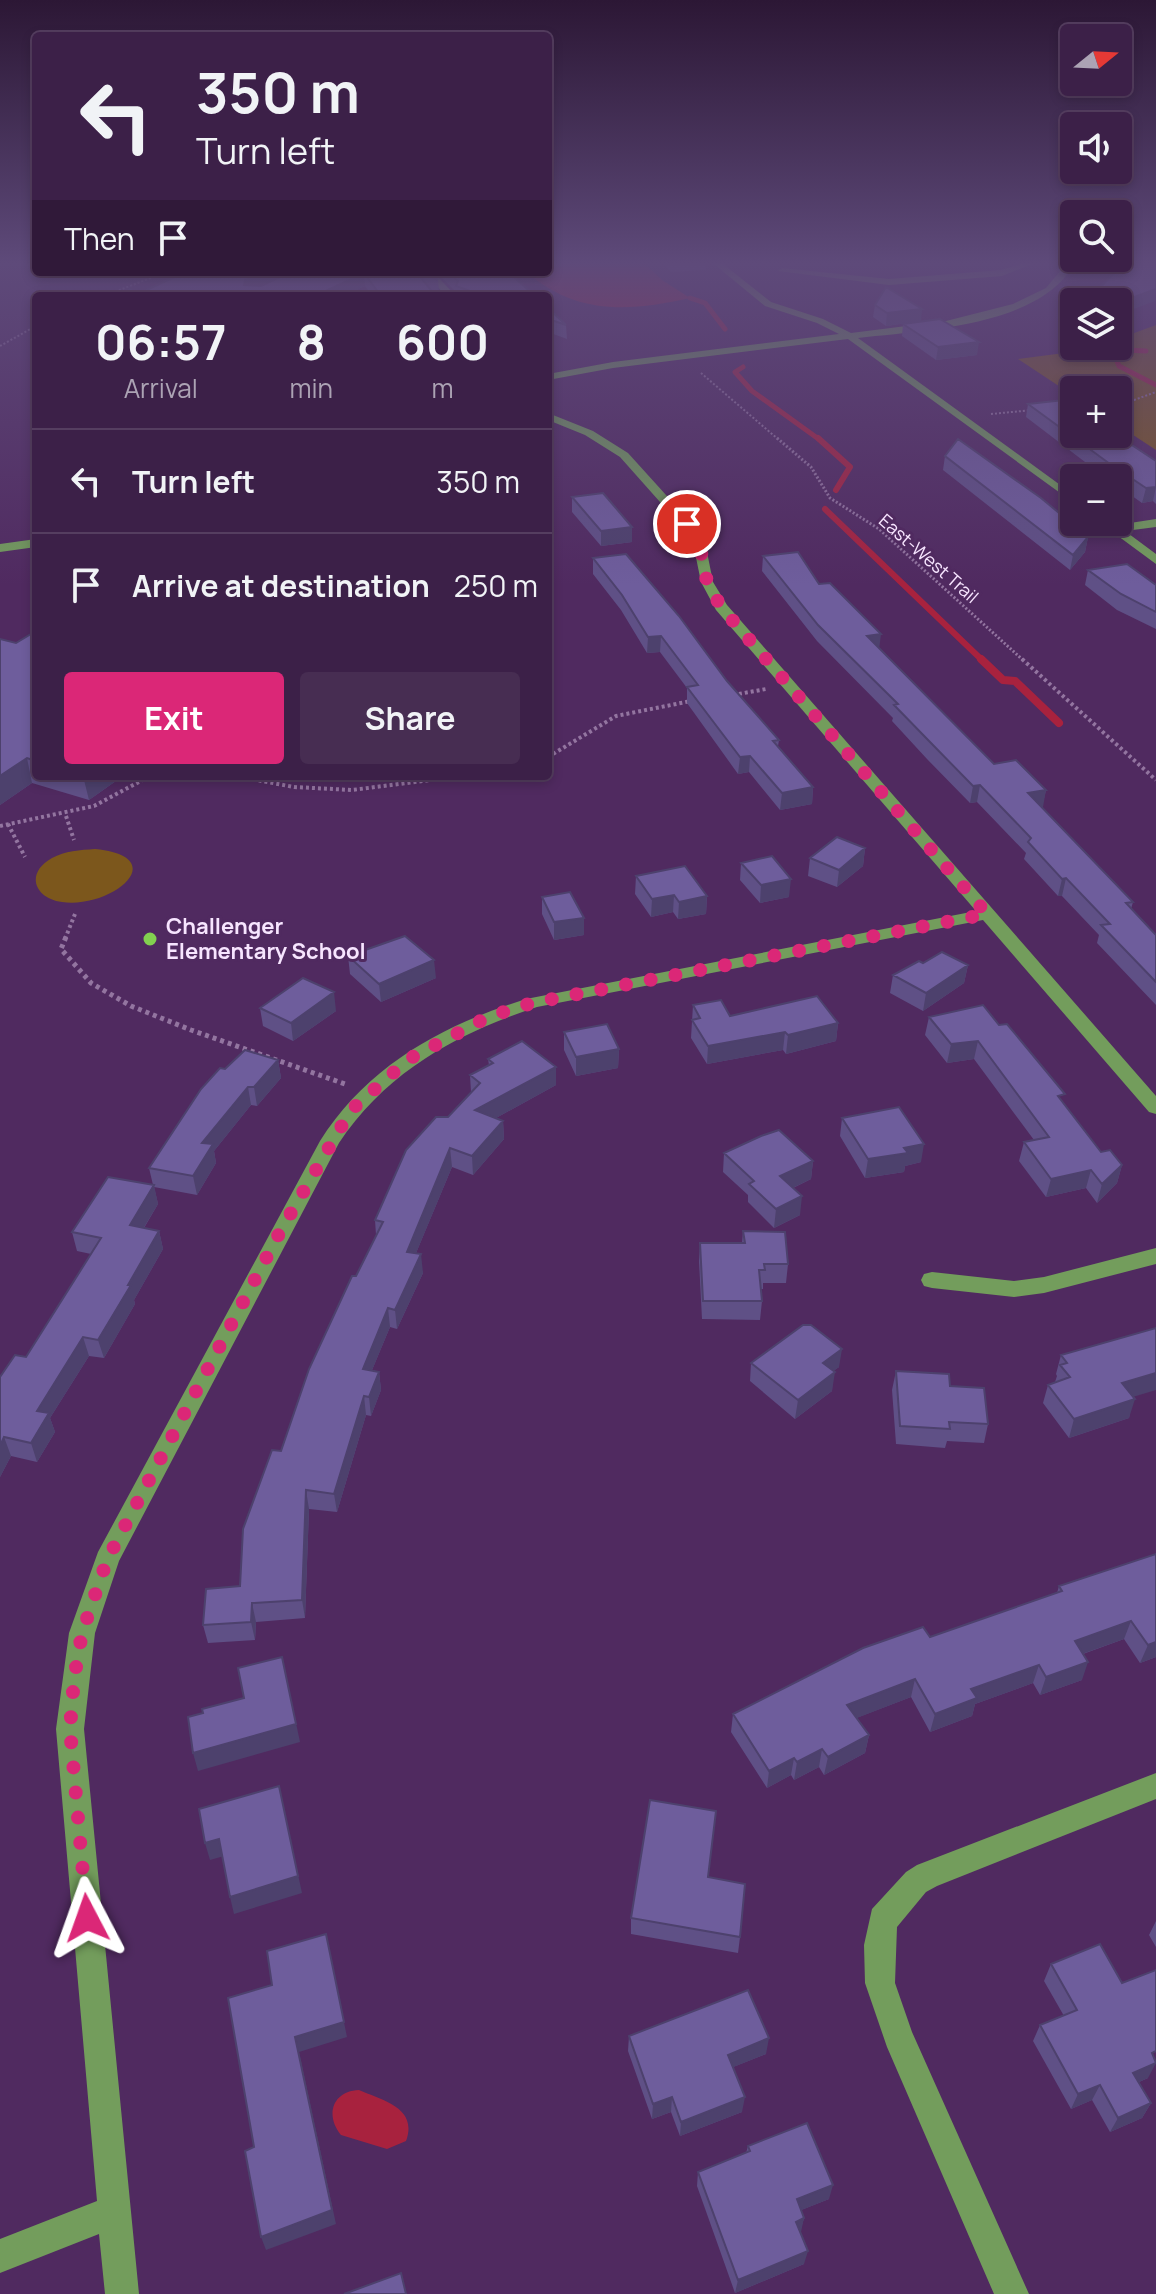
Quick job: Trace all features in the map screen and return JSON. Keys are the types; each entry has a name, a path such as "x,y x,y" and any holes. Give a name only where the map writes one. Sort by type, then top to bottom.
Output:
{"street":[{"path":"552,376 577,371"},
{"path":"898,371 1060,490"},
{"path":"552,418 612,446 698,537 707,582 721,607 1156,1108"},
{"path":"1132,524 1156,523"},
{"path":"1124,536 1156,560"},
{"path":"0,548 32,544"},
{"path":"122,2294 70,1729 82,1633 107,1560 330,1141 351,1110 368,1092 409,1059 447,1036 488,1017 532,1003 987,914"},
{"path":"932,1280 1014,1289 1044,1285 1156,1256"},
{"path":"1012,2294 893,2023 880,1983 879,1945 883,1920 916,1882 927,1875 1156,1786"},
{"path":"0,2256 113,2212"}],"path":[{"name":"East-West Trail","path":"696,371 811,467 818,488 829,500 879,529 1156,780"},
{"path":"1132,400 1156,392"},
{"path":"962,418 1033,410"},
{"path":"720,697 791,686"},
{"path":"552,755 572,747 606,721 630,711 705,699"},
{"path":"0,826 66,816 104,804 143,780"},
{"path":"256,780 294,787 352,790 431,780"},
{"path":"66,816 74,840"},
{"path":"8,824 25,857"},
{"path":"75,914 61,949 74,969 102,991 201,1032 368,1092"}],"shaded area":[{"path":"1036,371 1156,371 1156,450 1132,434 1132,376 1060,376 1060,387"},
{"path":"95,849 118,854 130,862 132,871 127,881 99,898 81,902 52,900 39,890 36,884 38,871 52,858 78,850"},
{"path":"359,2090 388,2102 403,2113 408,2130 406,2141 387,2149 341,2135 333,2120 334,2106 343,2095"}],"building":[{"path":"1060,400 1060,427 1028,404"},
{"path":"958,439 1060,514 1060,536 1088,537 1073,555 945,456"},
{"path":"1132,445 1156,461 1156,487 1146,488 1132,479 1132,464 1110,464 1088,448 1132,448"},
{"path":"603,493 632,527 601,531 572,497"},
{"path":"798,552 819,584 830,583 881,634 867,636 994,764 1016,760 1046,790 1028,793 1133,902 1126,903 1156,935 1156,982 1101,925 1110,924 1028,842 1031,838 980,785 973,786 894,705 898,704 818,625 763,556"},
{"path":"626,554 679,616 727,681 779,740 773,741 813,787 782,793 750,756 740,757 687,687 698,685 661,636 648,637 622,595 593,558"},
{"path":"1127,564 1156,585 1156,612 1121,594 1088,570"},
{"path":"32,633 32,760 27,758 0,776 0,639 16,643"},
{"path":"837,837 865,848 839,870 810,858"},
{"path":"772,856 791,879 761,885 741,863"},
{"path":"685,866 707,896 679,902 674,895 652,899 636,876"},
{"path":"570,892 584,918 554,922 542,897"},
{"path":"405,936 434,960 379,984 348,956"},
{"path":"942,952 968,965 926,993 893,975 919,961 923,963"},
{"path":"303,978 334,992 291,1023 260,1008"},
{"path":"817,996 838,1023 788,1035 785,1032 708,1046 692,1020 700,1018 693,1005 721,1000 730,1016"},
{"path":"983,1005 999,1025 1007,1024 1065,1094 1058,1096 1101,1152 1110,1150 1122,1165 1102,1184 1091,1170 1051,1179 1024,1142 1049,1137 978,1041 951,1044 929,1017"},
{"path":"607,1024 619,1049 576,1057 564,1032"},
{"path":"522,1041 556,1067 475,1110 503,1121 472,1156 450,1148 407,1252 421,1254 395,1310 388,1308 363,1369 379,1372 369,1397 364,1396 334,1494 306,1490 302,1600 252,1603 251,1622 203,1625 206,1589 240,1586 243,1529 272,1450 281,1451 309,1369 352,1276 356,1276 383,1222 375,1220 406,1150 436,1117 448,1117 480,1083 470,1075 493,1063 488,1059"},
{"path":"245,1050 278,1060 254,1087 248,1087 202,1143 213,1144 193,1176 149,1168 201,1089 220,1068 225,1069"},
{"path":"899,1107 924,1144 904,1148 908,1153 868,1159 842,1118"},
{"path":"779,1130 813,1161 780,1176 802,1196 776,1209 749,1184 754,1181 724,1153"},
{"path":"108,1177 154,1185 130,1225 159,1231 98,1340 83,1337 37,1411 49,1413 31,1443 4,1437 0,1446 0,1377 15,1355 26,1357 101,1238 72,1232"},
{"path":"743,1231 785,1232 788,1264 764,1264 765,1270 759,1270 762,1301 703,1301 700,1243 745,1243"},
{"path":"803,1325 811,1325 842,1349 823,1363 835,1372 798,1400 751,1363"},
{"path":"1156,1328 1156,1373 1122,1383 1135,1399 1074,1419 1048,1385 1070,1377 1060,1365 1067,1363 1061,1355"},
{"path":"896,1371 949,1374 950,1386 984,1388 988,1424 949,1422 950,1429 900,1426"},
{"path":"1156,1554 1156,1642 1148,1645 1131,1621 1075,1641 1088,1662 1046,1677 1039,1665 971,1689 977,1698 935,1714 915,1679 847,1705 869,1735 828,1757 822,1749 797,1762 794,1758 769,1771 733,1714 863,1648 923,1627 930,1637 1062,1591 1059,1586"},
{"path":"282,1657 296,1724 193,1753 188,1717 203,1713 202,1709 244,1698 238,1668"},
{"path":"279,1786 298,1876 230,1897 219,1839 205,1843 199,1809"},
{"path":"650,1800 716,1811 708,1877 745,1884 740,1937 631,1918"},
{"path":"326,1934 344,2022 295,2037 332,2210 261,2237 245,2151 254,2147 228,1998 272,1985 267,1951"},
{"path":"1100,1944 1122,1983 1156,1970 1156,2051 1152,2053 1156,2063 1133,2073 1151,2103 1118,2118 1100,2085 1078,2094 1040,2025 1077,2010 1051,1964"},
{"path":"748,1990 769,2038 728,2055 745,2097 681,2122 672,2097 653,2104 629,2036"},
{"path":"807,2123 833,2185 797,2199 804,2218 796,2222 808,2251 738,2280 698,2172 750,2151 748,2146"},
{"path":"401,2273 406,2294 344,2294"}],"waterway":[{"path":"737,371 752,391 820,440"},
{"path":"1129,371 1156,385"},
{"path":"818,438 850,467 836,490"},
{"path":"825,509 983,661"},
{"path":"981,659 1003,680 1015,681 1059,723"}],"place":[{"name":"Challenger Elementary School","path":"150,939"}],"route":[{"path":"87,1918 70,1729 82,1633 107,1560 281,1230 330,1141 351,1110 409,1059 447,1036 488,1017 532,1003 987,914 721,607 707,582 698,537 687,524"}]}
